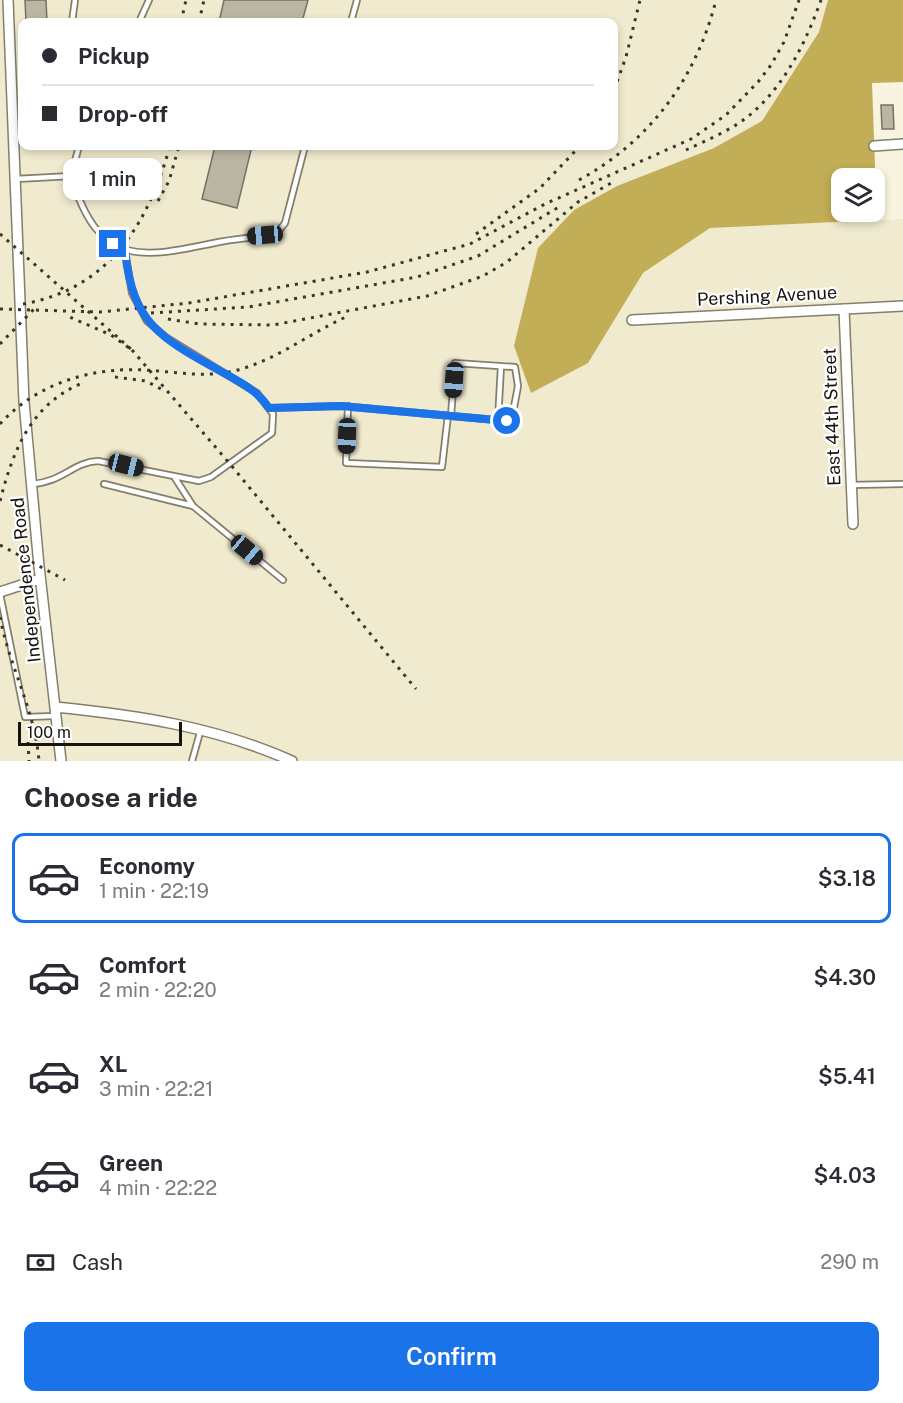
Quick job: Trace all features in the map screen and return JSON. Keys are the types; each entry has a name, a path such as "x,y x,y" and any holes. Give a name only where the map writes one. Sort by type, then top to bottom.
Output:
{"street":[{"name":"Independence Road","path":"8,0 24,402 40,579 61,761"},
{"path":"874,146 903,144"},
{"name":"Pershing Avenue","path":"632,320 903,306"},
{"name":"East 44th Street","path":"844,309 853,524"},
{"path":"0,593 40,579"},
{"path":"56,711 130,715 201,729 254,744 292,761"}],"lane":[{"path":"73,18 75,0"},
{"path":"141,18 149,0"},
{"path":"352,18 357,0"},
{"path":"77,150 71,176 79,202 102,234 125,251 154,254 278,232 285,223 304,150"},
{"path":"16,179 71,176"},
{"path":"32,484 57,480 83,463 98,461 193,482 204,480 272,433 274,422 269,408 248,387 167,338 147,321 132,293 125,251"},
{"path":"269,408 348,406 449,415 498,420 512,418 518,386 515,367 455,363 449,415 442,467 346,464 348,406"},
{"path":"498,420 501,366"},
{"path":"175,478 193,506 284,580"},
{"path":"104,484 193,506"},
{"path":"850,485 903,484"},
{"path":"0,593 25,717 56,711"},
{"path":"192,761 201,729"}],"shaded area":[{"path":"0,0 828,0 819,32 762,121 714,148 617,186 574,210 538,248 588,363 643,273 710,228 885,222 885,220 903,219 903,761 0,761"},
{"path":"828,0 903,0 903,82 872,83 875,168 831,168 831,222 835,222 710,228 643,273 588,363 531,393 514,346 538,248 574,210 617,186 714,148 762,121 819,32"}],"building":[{"path":"25,0 46,0 47,18 26,18"},
{"path":"224,0 308,0 303,18 220,18"},
{"path":"881,105 893,105 894,129 882,129"},
{"path":"214,150 251,150 237,208 202,199"}],"railway":[{"path":"182,18 186,0"},
{"path":"200,18 204,0"},
{"path":"618,79 626,57 640,0"},
{"path":"579,180 628,147 667,105 696,56 716,0"},
{"path":"0,309 100,312 189,303 367,272 470,244 545,204 691,139 726,115 771,65 784,42 799,0"},
{"path":"686,150 737,125 774,90 801,47 821,0"},
{"path":"23,304 53,296 79,284 102,268 121,249 150,201 169,150"},
{"path":"158,201 169,181 178,150"},
{"path":"476,234 540,188 576,150"},
{"path":"168,319 199,324 273,325 427,296 483,276 507,262 578,202 613,182"},
{"path":"151,313 248,307 417,277 478,256 562,205"},
{"path":"0,234 132,350 111,335 65,315"},
{"path":"0,344 35,308"},
{"path":"0,424 31,398 66,380 105,371 125,370 193,374 229,372 282,352 348,316"},
{"path":"132,350 230,464 416,689"},
{"path":"115,377 146,381 161,389"},
{"path":"0,501 11,465 26,432 48,405 63,393 80,384"},
{"path":"0,545 65,580"},
{"path":"0,617 37,742 39,761"},
{"path":"28,742 29,761"}],"route":[{"path":"113,244 125,251 128,280 132,293 139,311 147,321 167,338 257,393 269,408 341,406 507,421"}]}
